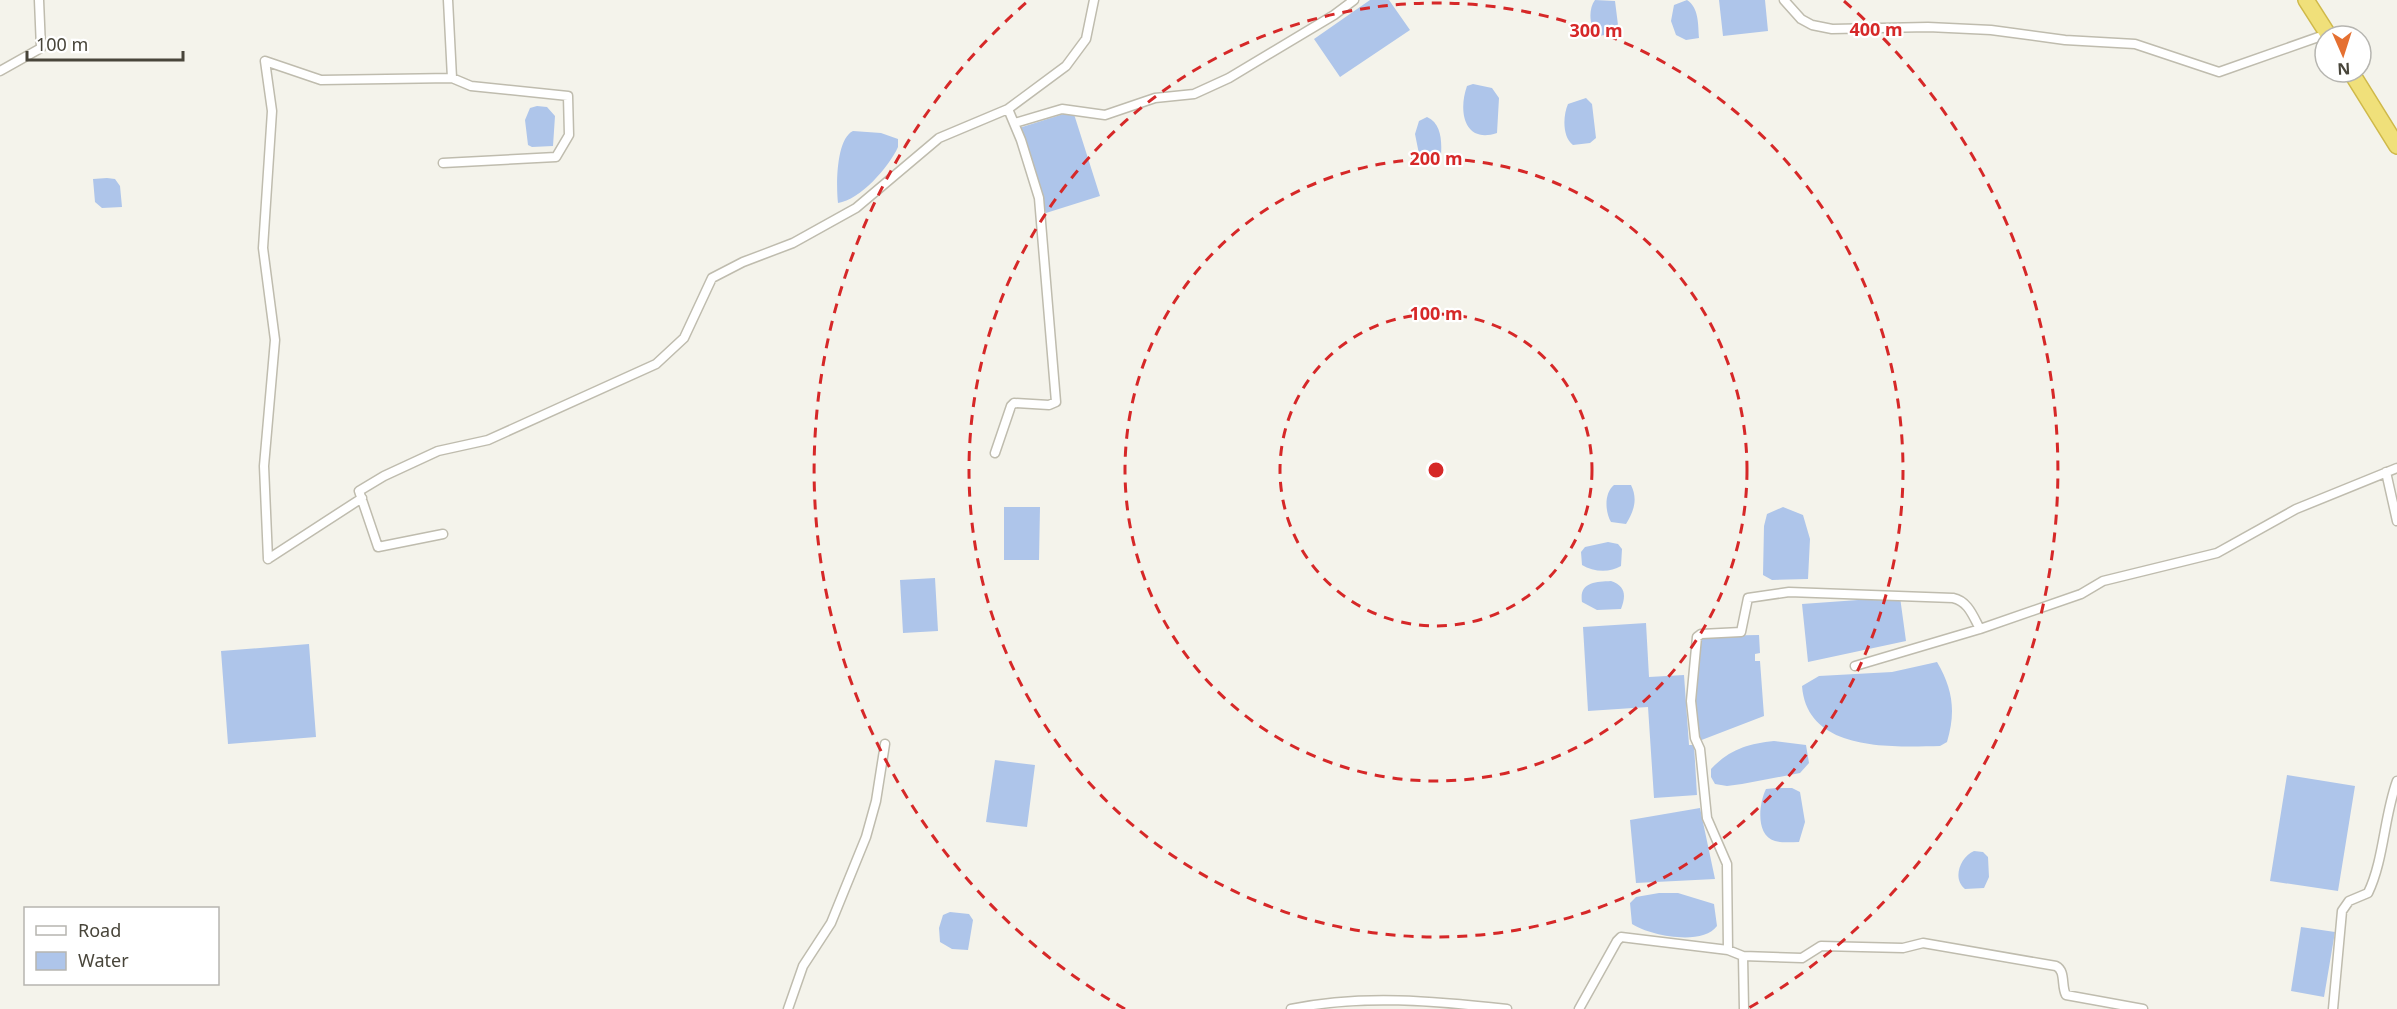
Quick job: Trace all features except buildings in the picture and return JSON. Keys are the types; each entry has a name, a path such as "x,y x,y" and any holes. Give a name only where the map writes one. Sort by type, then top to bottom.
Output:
{"highway":[{"path":"2307,0 2321,24"},
{"path":"2358,84 2397,146"}],"street":[{"path":"0,70 40,48 39,0"},
{"path":"448,0 452,78"},
{"path":"443,534 378,547 359,491 384,476 438,451 488,440 656,364 684,338 712,278 743,262 793,243 856,208 939,138 1008,109 1066,66 1086,39 1094,0"},
{"path":"1015,123 1062,109 1105,115 1155,98 1194,94 1229,78 1334,15 1354,0"},
{"path":"1784,0 1801,19 1812,26 1832,29 1928,27 1991,30 2065,40 2135,44 2170,53 2219,72 2313,40"},
{"path":"362,498 268,559 264,466 275,340 263,248 272,111 265,61 321,80 452,78 471,86 568,96 568,135 556,157 443,163"},
{"path":"995,453 1014,403 1049,405 1056,402 1039,198 1015,123 1008,109"},
{"path":"1855,666 1980,629 2081,594 2103,581 2217,553 2296,510 2397,468"},
{"path":"2386,472 2397,521"},
{"path":"1728,950 1728,864 1707,818 1700,749 1695,738 1691,701 1698,635 1741,632 1748,598 1790,592 1953,598 1962,600 1980,629"},
{"path":"788,1009 804,966 831,923 866,837 876,801 885,744"},
{"path":"2332,1009 2342,911 2349,902 2368,893 2373,883 2385,824 2397,781"},
{"path":"1579,1009 1617,941 1629,936 1728,950 1743,956 1802,958 1821,946 1903,948 1923,943 2056,966 2062,973 2062,989 2066,995 2143,1009"},
{"path":"1743,956 1744,1009"},
{"path":"1291,1009 1327,1002 1437,1001 1507,1009"}],"water":[{"path":"1370,0 1389,0 1410,30 1340,77 1314,39"},
{"path":"1595,0 1615,1 1619,33 1598,36 1595,32 1590,13"},
{"path":"1687,0 1696,12 1699,38 1686,40 1676,35 1671,21 1674,5"},
{"path":"1719,0 1765,0 1768,31 1723,36"},
{"path":"1473,84 1492,88 1499,98 1497,133 1477,134 1466,123 1464,96 1467,86"},
{"path":"1586,98 1592,104 1596,138 1590,143 1573,145 1565,131 1566,109 1568,104"},
{"path":"547,107 555,116 553,146 532,147 528,145 525,120 530,108"},
{"path":"1073,111 1100,196 1046,213 1019,128"},
{"path":"1427,117 1435,123 1441,138 1441,155 1433,160 1420,159 1415,134 1419,121"},
{"path":"853,131 881,133 898,139 898,147 888,164 873,181 855,196 838,203 837,175 840,153 847,136"},
{"path":"93,179 115,179 120,186 122,207 102,208 95,202"},
{"path":"1614,485 1631,485 1633,490 1634,505 1626,524 1611,522 1608,513 1606,503 1608,493"},
{"path":"1004,507 1040,507 1039,560 1004,560"},
{"path":"1783,507 1803,515 1810,539 1808,579 1772,580 1763,575 1764,526 1767,514"},
{"path":"1608,542 1618,544 1622,549 1621,566 1602,571 1582,565 1581,552 1585,547"},
{"path":"935,578 938,631 903,633 900,580"},
{"path":"1611,581 1620,586 1624,592 1621,609 1597,610 1582,602 1583,590 1589,584"},
{"path":"1900,597 1906,641 1808,662 1802,604"},
{"path":"1646,623 1649,677 1684,675 1689,745 1694,745 1697,795 1654,798 1648,707 1588,711 1583,627"},
{"path":"1759,635 1760,653 1755,654 1755,661 1760,661 1764,716 1699,741 1694,702 1702,636"},
{"path":"309,644 316,737 228,744 221,651"},
{"path":"1937,662 1950,691 1952,711 1947,742 1940,746 1876,745 1854,741 1835,734 1819,723 1807,708 1802,686 1819,676 1892,672"},
{"path":"1774,741 1806,745 1809,763 1800,773 1727,786 1715,784 1711,777 1711,769 1718,762 1732,752 1748,746"},
{"path":"995,760 1035,765 1027,827 986,822"},
{"path":"2287,775 2355,786 2338,891 2270,881"},
{"path":"1792,788 1800,792 1805,822 1799,842 1775,841 1764,832 1760,810 1764,795 1766,789"},
{"path":"1700,808 1715,879 1636,883 1630,820"},
{"path":"1974,851 1983,852 1988,857 1989,877 1984,888 1965,889 1959,880 1959,868 1965,858"},
{"path":"1659,893 1678,893 1714,904 1717,926 1700,936 1676,937 1651,932 1632,924 1630,903 1636,897"},
{"path":"950,912 969,914 973,920 968,950 952,949 940,942 939,928 943,915"},
{"path":"2301,927 2335,932 2324,997 2291,991"}]}
